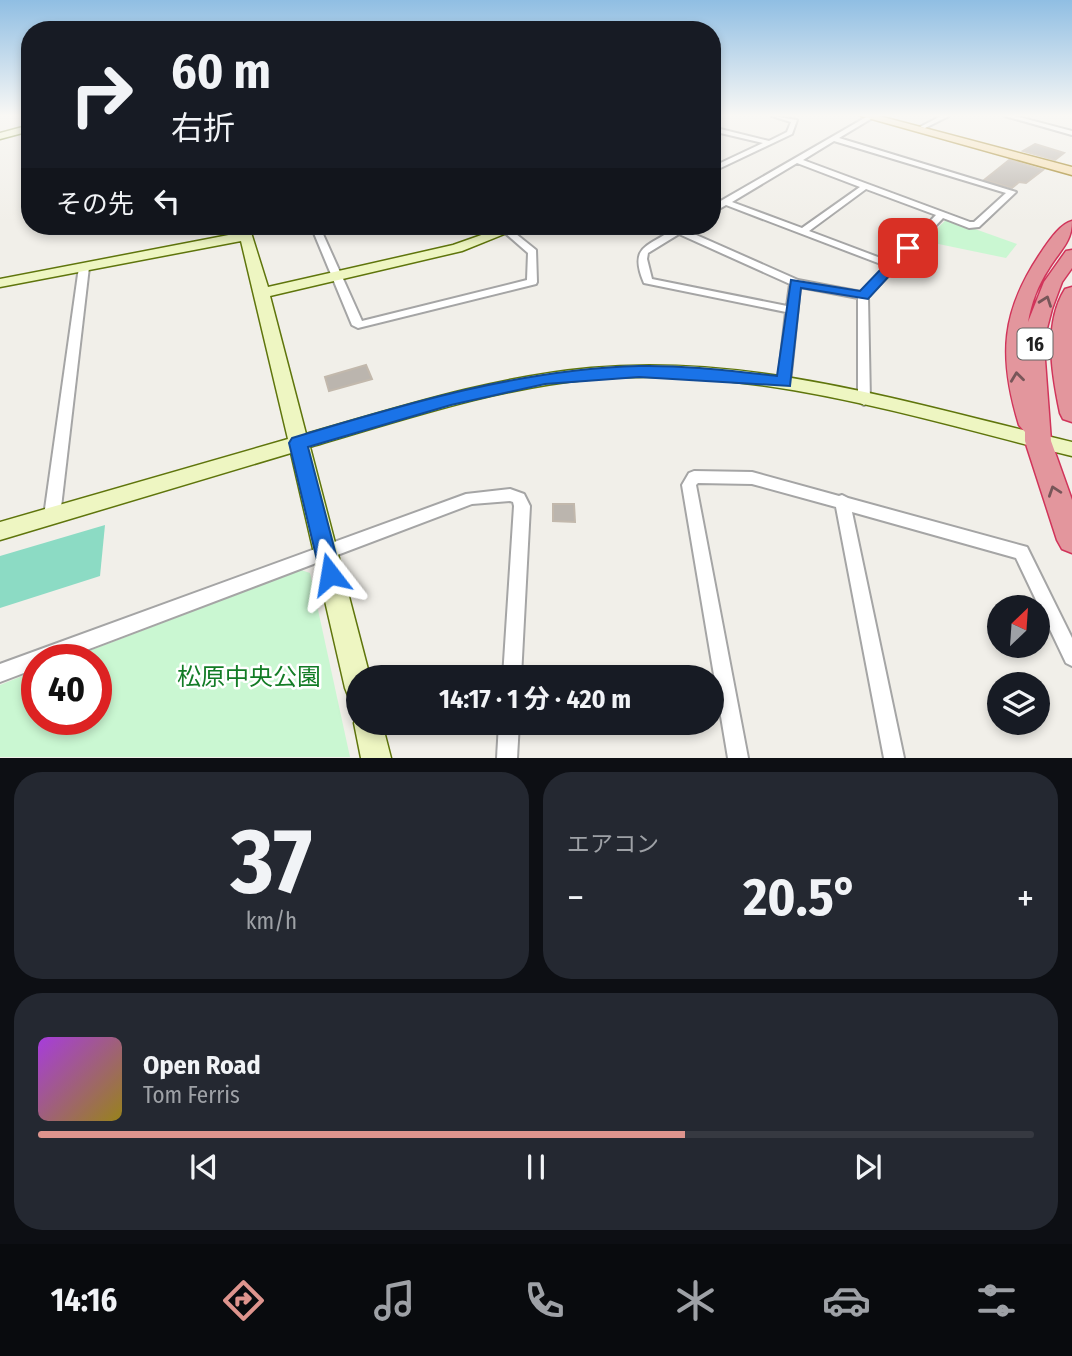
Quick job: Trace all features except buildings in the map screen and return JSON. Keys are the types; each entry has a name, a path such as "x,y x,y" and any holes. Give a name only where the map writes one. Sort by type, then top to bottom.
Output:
{"highway":[{"path":"1038,441 1019,394 1015,355 1016,320 1032,279 1050,250 1072,226"},
{"name":"16","path":"1072,255 1053,282 1036,332 1034,360 1038,441 1072,540"},
{"name":"16","path":"1072,293 1062,332 1062,372 1072,413"}],"main road":[{"path":"1006,151 1072,169"},
{"path":"1009,151 1072,169"}],"street":[{"path":"721,166 752,151"},
{"path":"721,204 813,151"},
{"path":"797,161 941,215 976,225 1012,192 876,151"},
{"path":"802,232 866,186"},
{"path":"725,202 891,265"},
{"path":"864,401 863,296 941,215"},
{"path":"0,283 226,235"},
{"path":"245,235 262,293 353,665"},
{"path":"318,235 358,325 532,282 533,252 516,235"},
{"path":"262,293 457,248 489,235"},
{"path":"671,235 644,252 642,259 648,281 792,310"},
{"path":"696,235 795,283 863,296"},
{"path":"52,516 84,267"},
{"path":"784,383 795,283"},
{"path":"0,531 450,399 545,379 639,371 708,374 784,383 1072,449"},
{"path":"738,758 690,480 694,477 752,478 1021,552 1072,657"},
{"path":"0,673 471,498 510,495 519,498 522,506 513,665"},
{"path":"842,501 894,758"},
{"path":"371,735 376,758"},
{"path":"507,758 508,735"}],"green space":[{"path":"947,219 1017,244 1006,258 924,241"},
{"path":"105,525 100,576 0,608 0,556"},
{"name":"松原中央公園","path":"301,570 310,573 350,757 0,757 0,685 21,676 21,735 112,735 112,644 107,644"}],"route":[{"path":"330,574 298,443 450,399 545,379 639,371 745,377 784,383 795,283 863,296 908,248"}]}
